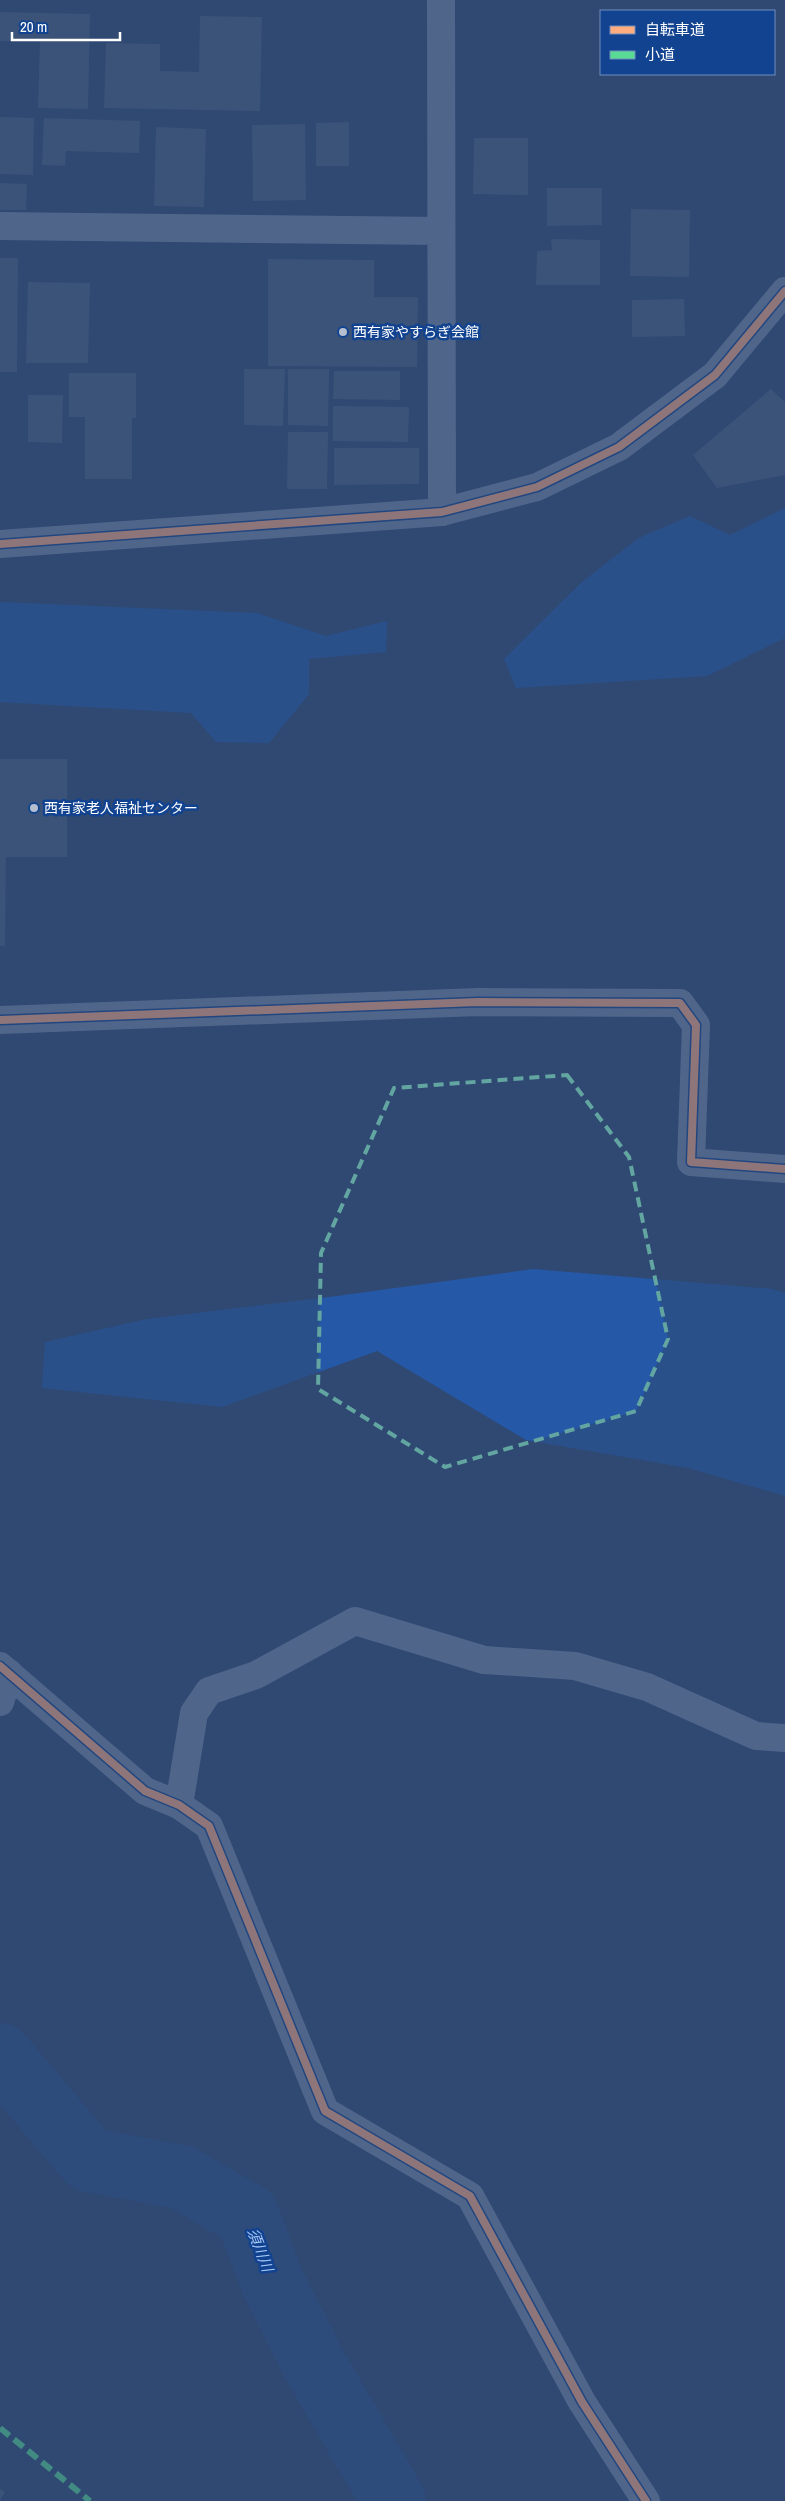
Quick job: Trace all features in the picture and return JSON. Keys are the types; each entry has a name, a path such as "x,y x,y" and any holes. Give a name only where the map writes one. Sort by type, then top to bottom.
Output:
{"street":[{"path":"441,0 442,512"},
{"path":"0,226 442,231"},
{"path":"0,544 442,512 537,487 619,447 715,375 785,291"},
{"path":"0,1020 478,1002 680,1003 696,1025 691,1162 785,1169"},
{"path":"178,1805 194,1713 209,1690 256,1675 355,1621 484,1660 574,1666 647,1687 756,1736 785,1738"},
{"path":"0,1702 5,1669"},
{"path":"5,1669 145,1791 178,1805 209,1826 325,2111 470,2196 582,2402 646,2501"}],"highlighted area":[{"path":"567,1075 629,1157 668,1339 636,1411 445,1467 318,1389 321,1253 394,1088"}],"shaded area":[{"path":"785,508 785,638 707,676 516,688 504,659 583,581 639,538 690,516 730,535"},
{"path":"0,602 257,613 326,636 387,621 386,652 309,659 309,694 269,743 216,742 191,713 0,702"},
{"path":"533,1269 773,1289 785,1293 785,1496 688,1468 526,1440 377,1351 222,1407 42,1388 45,1342 147,1319 337,1296"}],"building":[{"path":"0,12 90,14 88,109 38,108 40,41 0,41"},
{"path":"200,16 262,17 260,111 104,108 106,43 160,44 160,71 199,72"},
{"path":"0,117 34,118 33,175 0,174"},
{"path":"44,118 140,121 139,153 66,151 65,166 42,165"},
{"path":"349,122 349,166 316,166 316,123"},
{"path":"305,124 306,200 253,201 252,125"},
{"path":"156,127 206,129 204,207 154,206"},
{"path":"474,138 528,138 528,195 473,194"},
{"path":"0,183 27,184 26,210 0,210"},
{"path":"547,188 602,188 602,225 547,226"},
{"path":"631,209 690,210 689,277 630,276"},
{"path":"551,239 600,240 600,285 536,285 537,251 552,250"},
{"path":"0,258 18,258 17,372 0,372"},
{"name":"西有家やすらぎ会館","path":"268,259 374,260 374,297 418,297 417,367 268,366"},
{"path":"28,282 90,283 88,363 26,363"},
{"path":"684,299 685,336 632,337 632,300"},
{"path":"244,369 285,369 283,426 244,425"},
{"path":"288,369 329,369 328,426 288,425"},
{"path":"334,371 400,371 400,400 333,399"},
{"path":"69,373 136,373 136,418 132,418 132,479 85,479 85,417 69,417"},
{"path":"771,389 785,402 785,475 717,488 693,455"},
{"path":"28,395 63,395 62,443 28,442"},
{"path":"333,406 409,407 408,442 333,441"},
{"path":"288,432 328,432 327,489 287,489"},
{"path":"334,448 419,448 419,484 334,485"},
{"name":"西有家老人福祉センター","path":"0,759 67,759 67,857 6,857 5,946 0,946"},
{"path":"0,2489 5,2492 0,2500"}],"waterway":[{"name":"須川川","path":"0,2055 89,2160 181,2177 247,2215 272,2281 315,2366 394,2501"}],"marked path":[{"path":"0,2428 90,2501"}],"cycle path":[{"path":"0,544 442,512 537,487 619,447 715,375 785,291"},
{"path":"0,1020 478,1002 680,1003 696,1025 691,1162 785,1169"},
{"path":"0,1666 145,1791 179,1805 209,1826 325,2111 470,2196 582,2402 646,2501"}],"place":[{"name":"西有家やすらぎ会館","path":"343,332"},
{"name":"西有家老人福祉センター","path":"34,808"}]}
